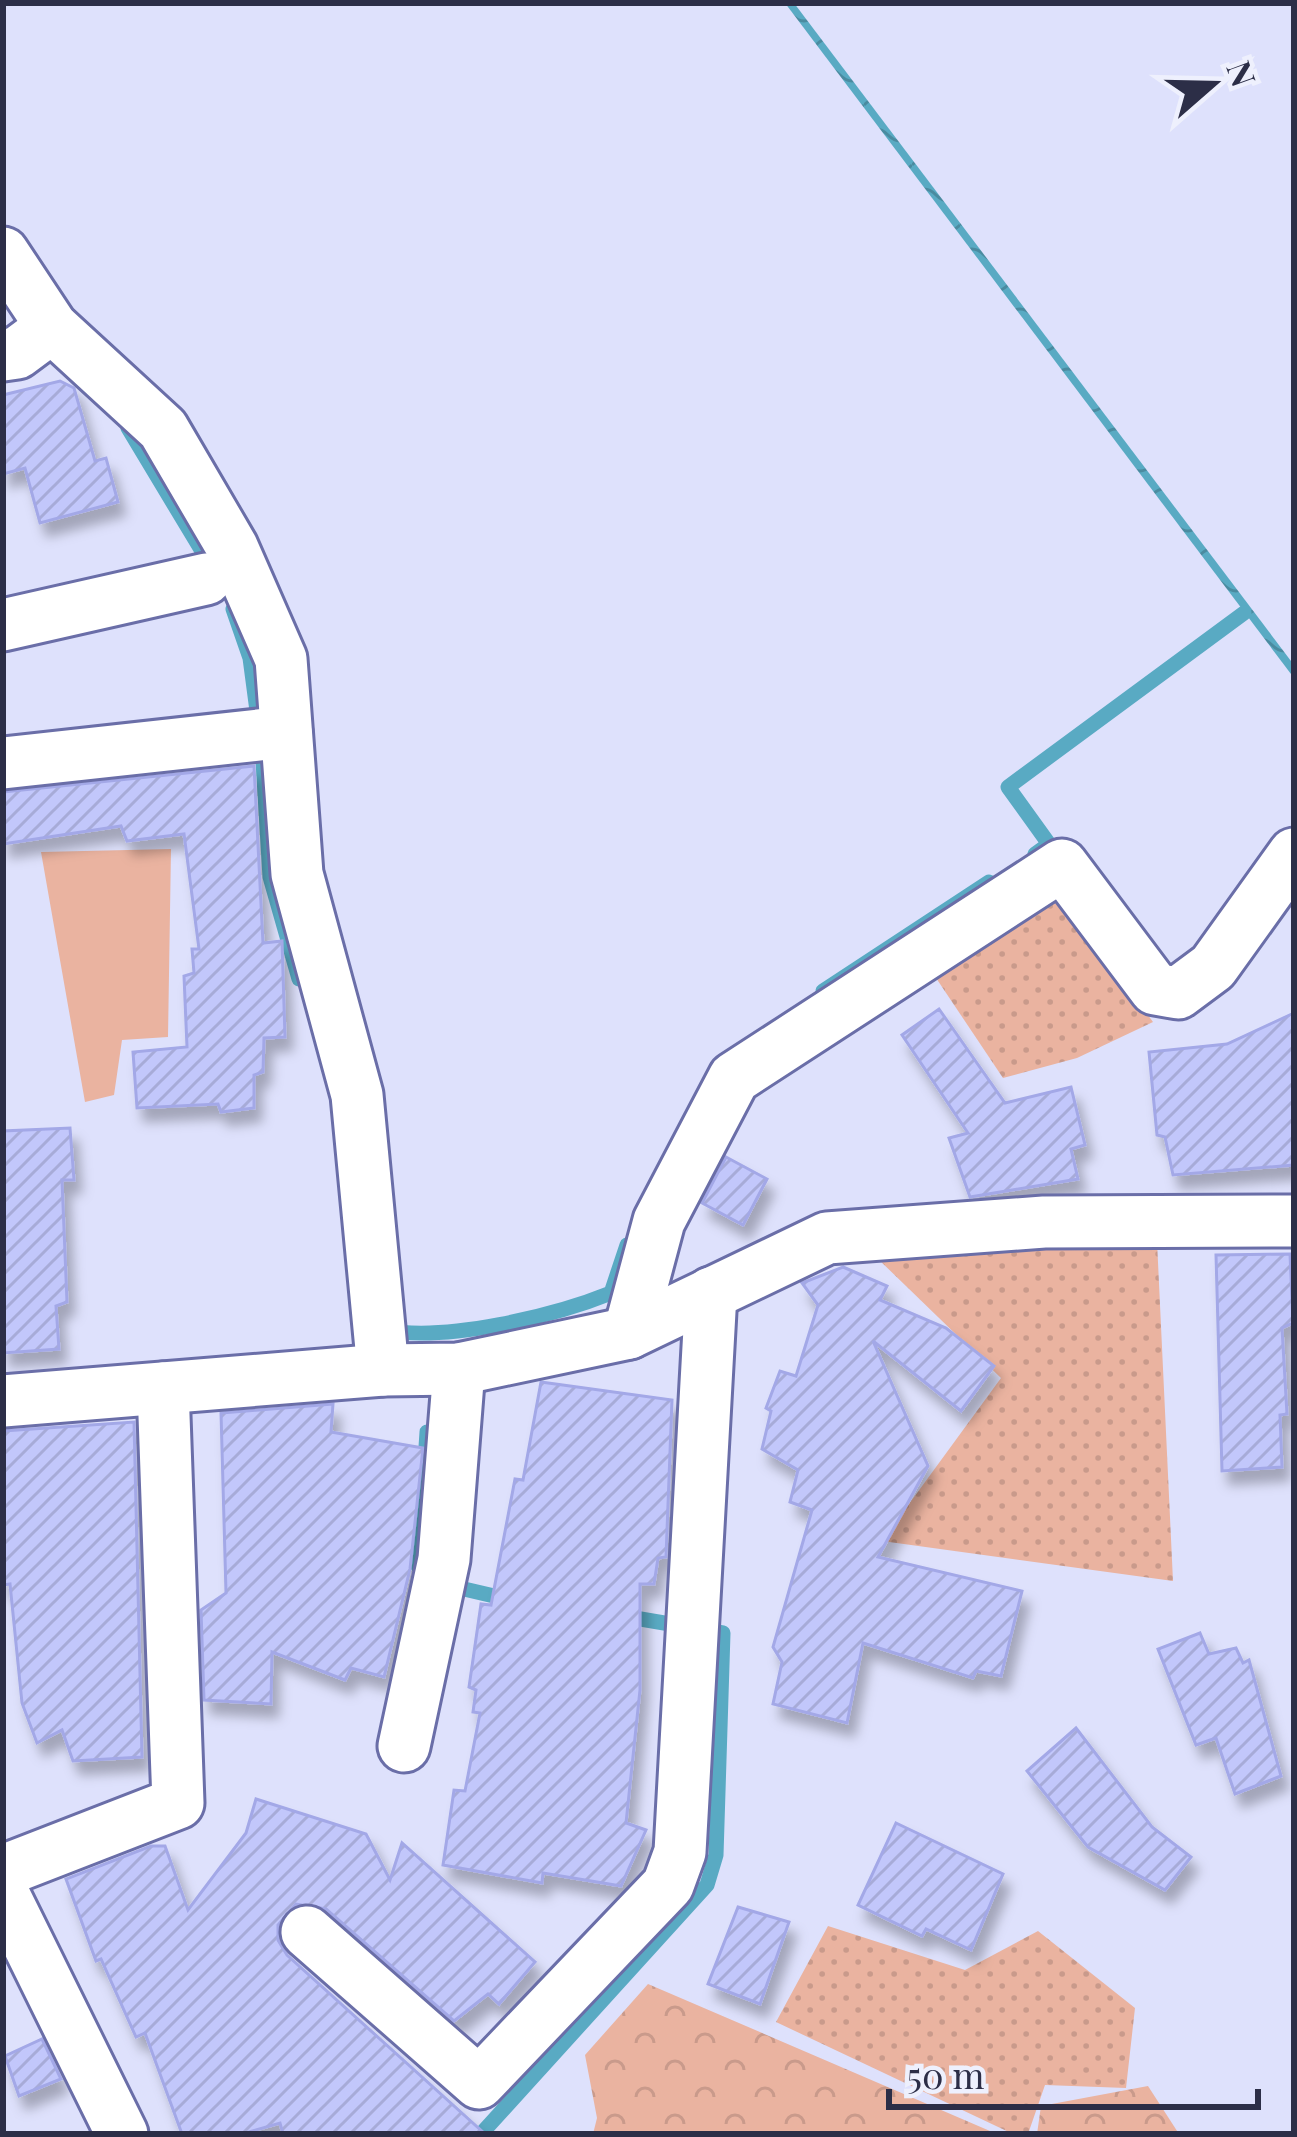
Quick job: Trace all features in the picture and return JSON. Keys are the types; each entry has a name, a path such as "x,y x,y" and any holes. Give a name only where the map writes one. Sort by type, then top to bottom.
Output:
{"street":[{"path":"3,253 52,327 163,429 232,547 281,659 297,874 357,1095 383,1370"},
{"path":"3,355 17,353 52,327"},
{"path":"3,625 206,579"},
{"path":"3,763 286,732"},
{"path":"628,1333 659,1221 734,1078 1062,865 1155,989 1178,993 1213,968 1294,854"},
{"path":"3,1401 383,1370 459,1370 628,1333 827,1238 1044,1222 1294,1221"},
{"path":"307,1932 479,2083 668,1886 680,1852 711,1293"},
{"path":"404,1746 444,1559 459,1370"},
{"path":"3,1871 178,1803 163,1388"},
{"path":"3,1893 122,2134"}],"green space":[{"path":"171,849 168,1037 122,1040 114,1095 85,1102 41,852"},
{"path":"1057,890 1153,1022 1077,1058 1003,1078 928,966"},
{"path":"1157,1241 1173,1581 882,1541 1001,1378 875,1256"},
{"path":"828,1926 965,1970 1038,1931 1135,2008 1126,2088 1045,2085 1028,2134 1013,2134 776,2022"},
{"path":"648,1984 997,2134 593,2134 597,2118 585,2055"},
{"path":"1148,2086 1179,2134 1037,2134 1041,2106"}],"water":[{"path":"785,3 794,3 1294,665 1294,678"}],"building":[{"path":"60,381 74,388 95,461 106,458 118,502 40,523 25,468 3,474 3,395"},
{"path":"254,766 263,943 282,941 285,1037 264,1038 263,1072 254,1075 254,1108 221,1112 218,1104 137,1108 133,1052 187,1047 184,976 194,973 192,949 199,949 184,834 127,841 121,826 3,844 3,792"},
{"path":"939,1009 1005,1103 1071,1087 1085,1145 1071,1149 1078,1179 970,1197 949,1138 968,1133 902,1035"},
{"path":"1294,1013 1294,1165 1173,1175 1165,1137 1157,1135 1149,1052 1227,1044"},
{"path":"70,1128 74,1180 62,1180 67,1302 56,1306 59,1349 3,1353 3,1131"},
{"path":"726,1157 767,1179 743,1225 702,1203"},
{"path":"1290,1254 1293,1323 1282,1328 1287,1414 1280,1415 1282,1467 1222,1471 1216,1255"},
{"path":"843,1267 887,1286 880,1300 946,1328 994,1366 961,1411 873,1341 928,1466 878,1557 1022,1591 1001,1676 976,1671 973,1678 863,1643 847,1723 773,1704 782,1662 773,1647 812,1510 790,1502 798,1470 762,1449 771,1411 766,1408 780,1371 796,1376 818,1305 802,1283"},
{"path":"541,1382 672,1400 666,1557 658,1558 654,1584 640,1584 640,1690 626,1823 646,1830 621,1886 543,1873 542,1883 443,1865 454,1790 465,1791 480,1713 473,1712 476,1690 469,1687 481,1604 491,1605 515,1479 523,1480"},
{"path":"333,1404 331,1432 423,1448 410,1569 384,1677 351,1668 345,1680 272,1652 271,1704 204,1700 201,1610 226,1593 221,1413"},
{"path":"134,1422 142,1757 73,1761 62,1730 37,1743 22,1703 10,1584 3,1585 3,1431"},
{"path":"1200,1633 1209,1654 1236,1648 1243,1663 1249,1660 1281,1776 1235,1794 1216,1738 1196,1745 1158,1649"},
{"path":"1076,1728 1152,1827 1191,1857 1165,1890 1088,1847 1027,1771"},
{"path":"256,1799 366,1834 390,1880 402,1843 535,1962 499,2004 488,1994 454,2021 326,1909 296,1904 278,1925 278,1940 287,1955 485,2134 283,2134 280,2123 242,2134 182,2134 145,2033 136,2037 101,1959 96,1961 66,1879 151,1846 165,1846 188,1910 246,1833"},
{"path":"896,1823 1003,1874 971,1950 926,1929 922,1936 858,1905"},
{"path":"738,1907 789,1922 760,2004 708,1984"},
{"path":"42,2039 61,2079 19,2096 5,2056"}],"waterway":[{"path":"128,428 214,571"},
{"path":"233,609 250,658 259,726"},
{"path":"1035,854 1049,844 1008,787 1244,613"},
{"path":"263,761 270,877 299,979"},
{"path":"823,991 989,882"},
{"path":"385,1330 468,1330 587,1302 611,1293 627,1245"},
{"path":"418,1566 427,1432"},
{"path":"447,1585 511,1600"},
{"path":"481,2134 707,1885 716,1855 723,1633 623,1616"}]}
